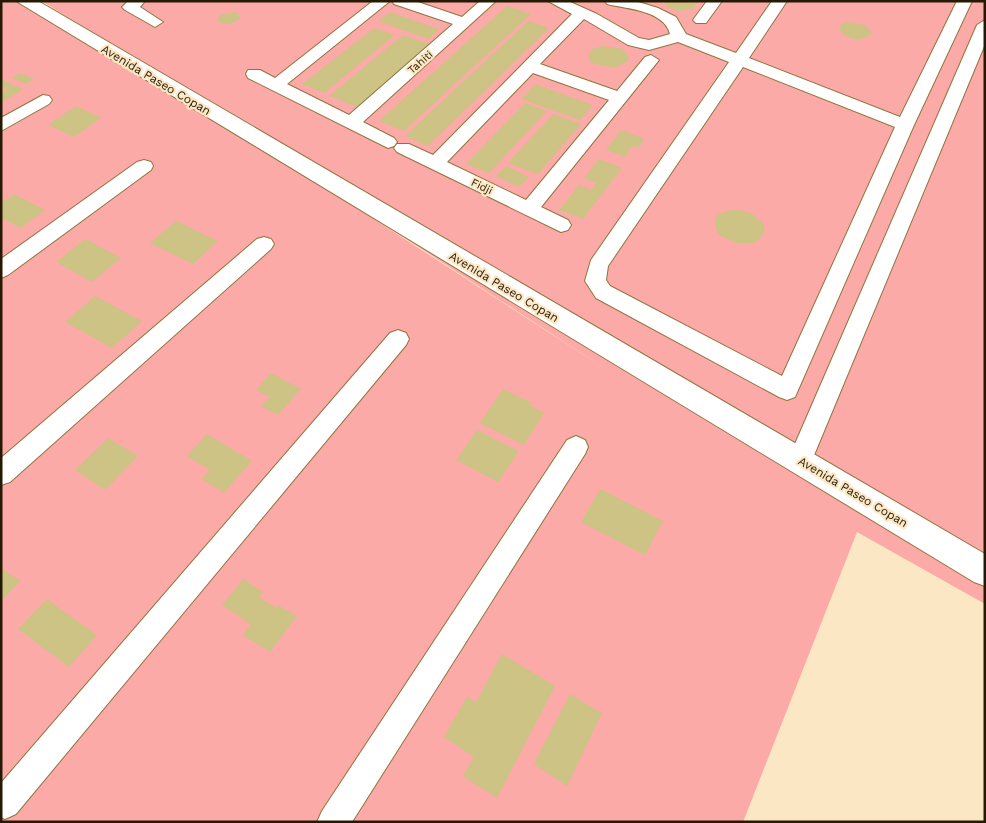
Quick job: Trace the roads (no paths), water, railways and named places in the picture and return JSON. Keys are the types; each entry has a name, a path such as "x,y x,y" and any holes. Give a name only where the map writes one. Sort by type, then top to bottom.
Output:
{"main road":[{"name":"Avenida Paseo Copan","path":"25,1 985,570"}],"street":[{"path":"276,85 383,1"},
{"path":"399,1 464,23"},
{"name":"Tahiti","path":"351,123 489,1"},
{"path":"555,1 634,42 649,45 679,37 905,124"},
{"path":"613,1 660,14 672,20 678,28 679,37"},
{"path":"701,20 715,1"},
{"path":"780,1 598,265 595,281 603,292 787,390 905,124 965,1"},
{"path":"130,3 154,22"},
{"path":"435,164 581,13"},
{"path":"800,460 985,25"},
{"path":"529,209 651,60"},
{"path":"529,66 620,98"},
{"name":"Fidji","path":"254,74 561,225"},
{"path":"1,126 43,100"},
{"path":"1,270 144,166"},
{"path":"1,474 264,244"},
{"path":"7,808 398,339"},
{"path":"333,822 576,447"}]}
